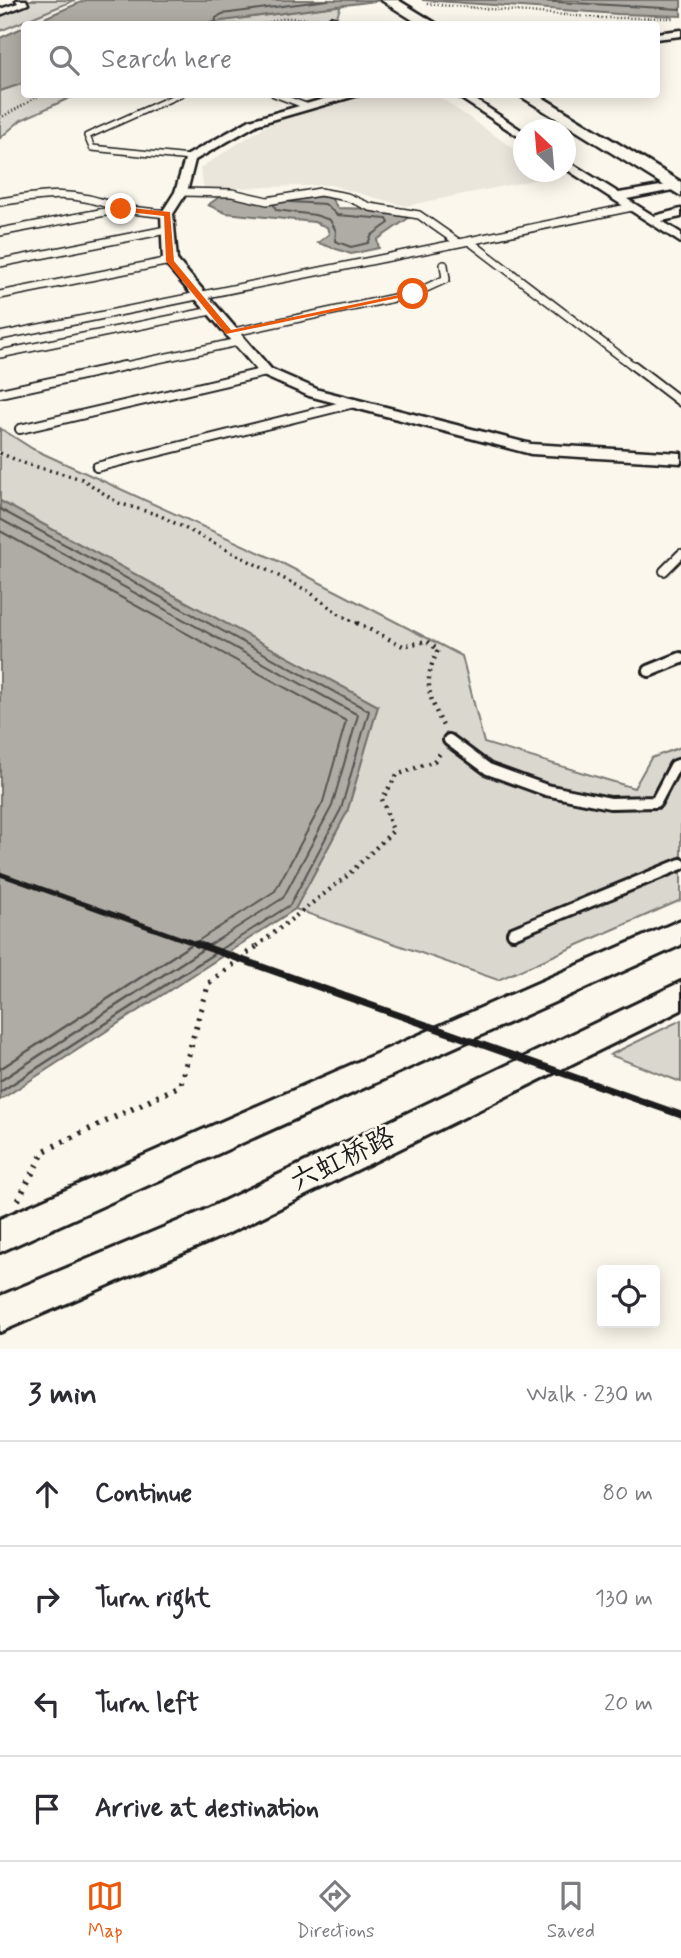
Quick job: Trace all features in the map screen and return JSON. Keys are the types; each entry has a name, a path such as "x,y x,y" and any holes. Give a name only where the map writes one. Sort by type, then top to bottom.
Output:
{"main road":[{"path":"386,3 408,21"},
{"path":"386,3 423,21"},
{"path":"532,98 678,185"},
{"path":"548,98 678,185"},
{"path":"6,1223 681,932"},
{"name":"六虹桥路","path":"0,1314 216,1222 681,995"}],"street":[{"path":"0,12 23,4 21,0"},
{"path":"660,36 681,33"},
{"path":"341,98 254,122 190,158 181,192 167,214 170,261 266,372 314,393 531,449 681,458"},
{"path":"465,98 513,130"},
{"path":"576,171 681,239"},
{"path":"617,197 678,185"},
{"path":"651,220 681,213"}],"lane":[{"path":"331,19 336,21"},
{"path":"172,98 87,136 92,148 190,158"},
{"path":"285,98 306,106"},
{"path":"181,192 232,193 267,201 320,192 370,207 419,215 459,243"},
{"path":"0,202 53,194 101,201 121,209 167,214"},
{"path":"0,336 632,207"},
{"path":"0,232 121,209"},
{"path":"0,263 166,230"},
{"path":"469,241 681,402"},
{"path":"0,295 170,261"},
{"path":"0,393 413,294 446,279 444,265"},
{"path":"0,354 211,311"},
{"path":"20,429 266,372"},
{"path":"97,467 354,403"},
{"path":"664,571 681,554"},
{"path":"649,671 681,658"},
{"path":"449,740 488,769 546,790 610,803 656,802 675,766 681,764"},
{"path":"513,933 681,864"}],"path":[{"path":"423,4 603,18 681,18"},
{"path":"274,21 286,18 331,19"},
{"path":"0,118 36,98"},
{"path":"0,453 26,464 82,479 118,503 159,515 307,591 339,614 403,646 427,641 438,650 427,671 429,698 449,740 434,761 397,775 382,799 393,831 347,876 208,984 180,1086 44,1151 6,1223"}],"shaded area":[{"path":"29,0 75,0 0,31 0,8"},
{"path":"341,5 337,16 314,21 221,21"},
{"path":"21,84 21,98 69,98 21,120 0,138 0,91"},
{"path":"357,98 441,98 513,148 513,182 524,182 405,206 330,185 204,189 200,168 267,125 324,104"},
{"path":"0,428 33,449 278,561 462,656 484,743 634,788 651,758 681,747 681,900 498,980 295,909 347,812 378,706 0,501"},
{"path":"681,1020 681,1082 610,1055"}],"water":[{"path":"86,0 383,0 222,21 37,21"},
{"path":"422,0 681,0 681,16 618,14"},
{"path":"21,28 21,84 0,91 0,38"},
{"path":"222,195 263,200 282,195 330,197 338,208 377,209 410,217 377,240 379,248 351,254 318,243 329,234 327,227 314,222 226,213 208,205"},
{"path":"0,501 378,706 347,812 295,909 0,1100"}],"railway":[{"path":"0,874 202,946"},
{"path":"197,944 681,1115"}],"route":[{"path":"121,209 167,214 170,261 229,332 413,294"}]}
